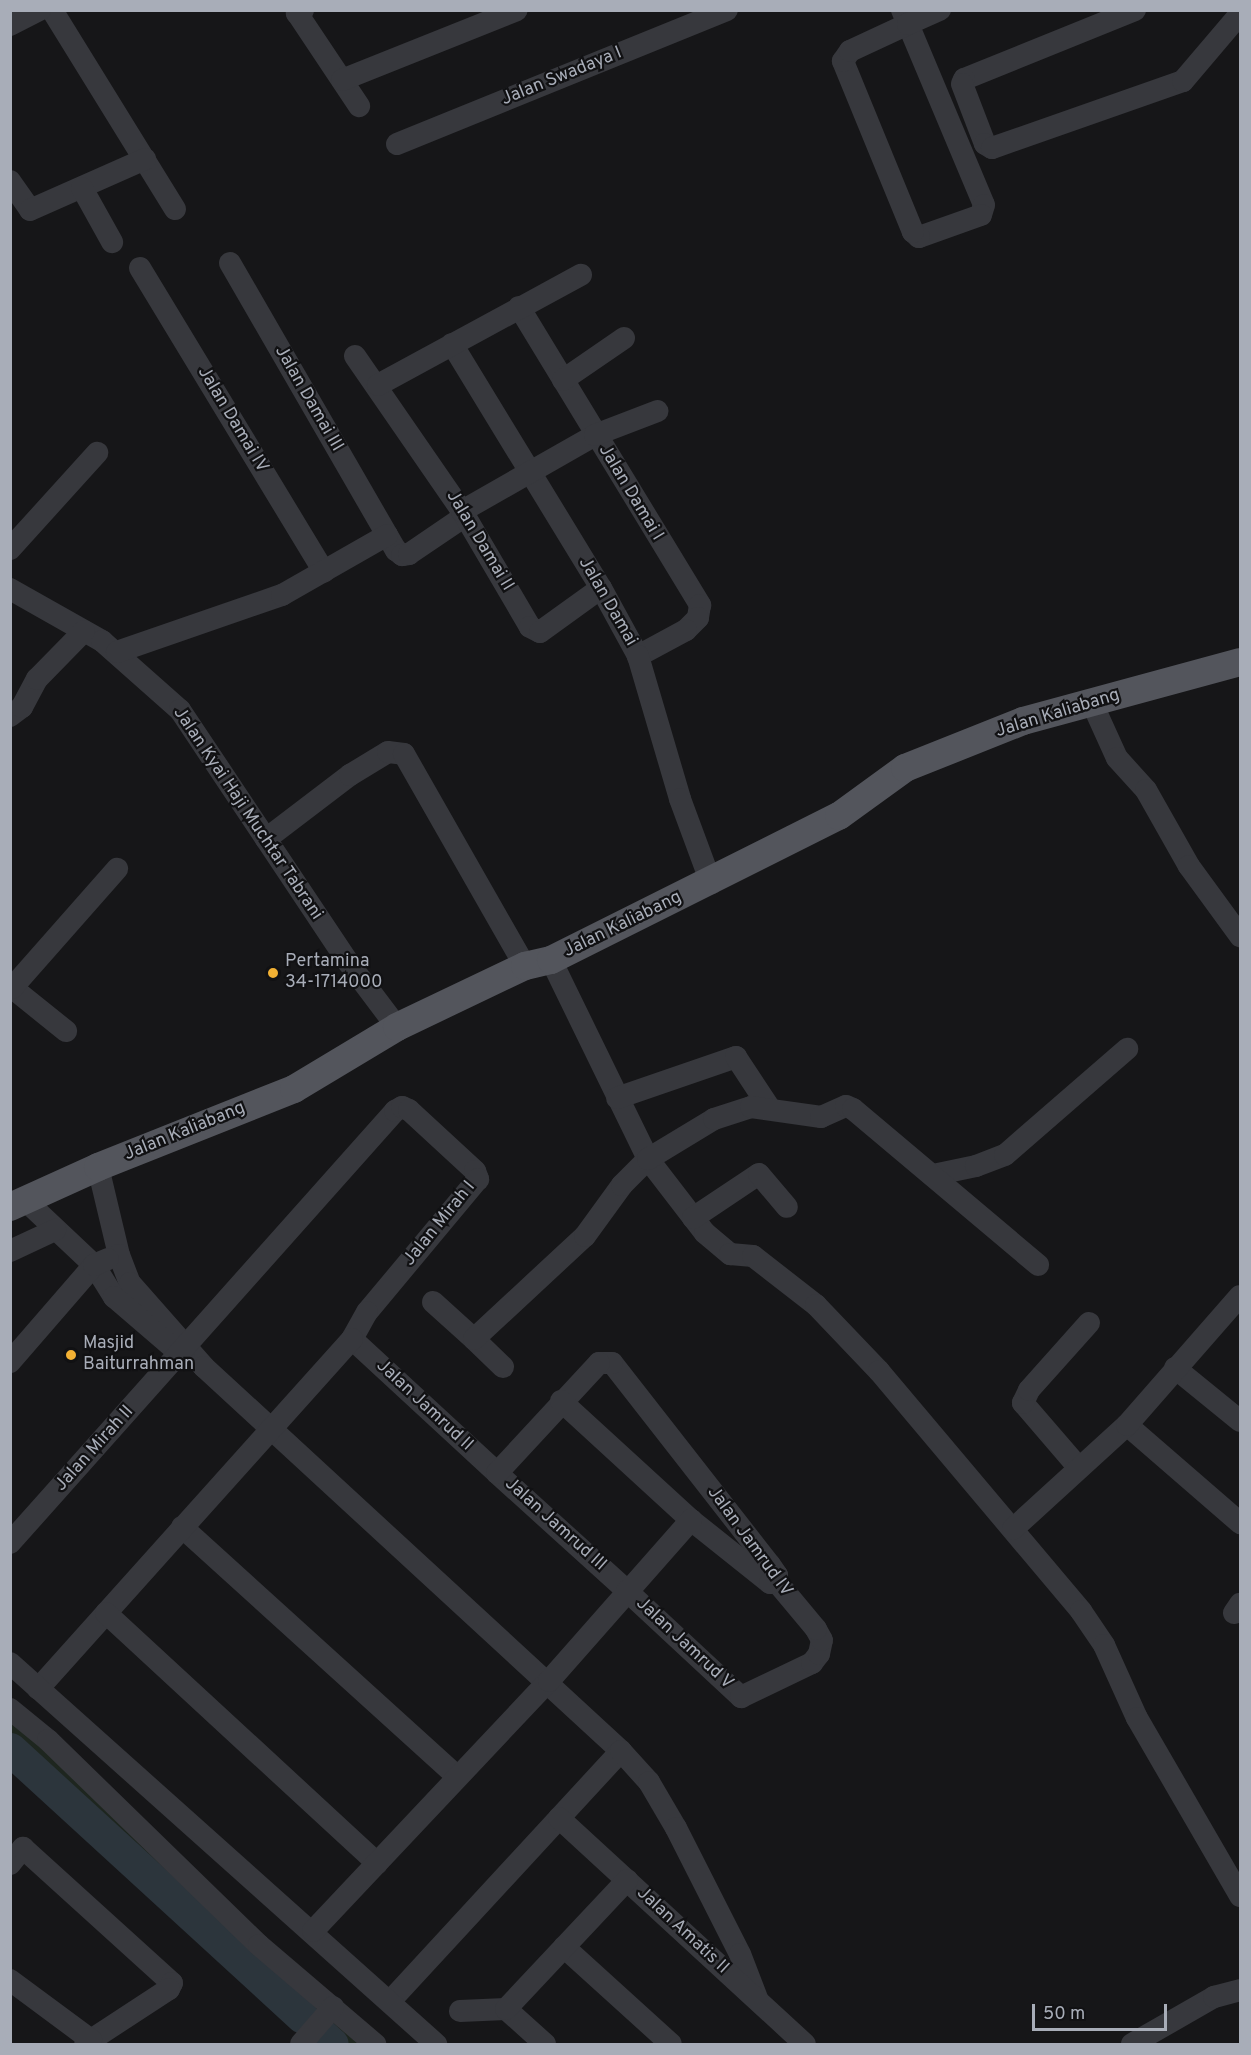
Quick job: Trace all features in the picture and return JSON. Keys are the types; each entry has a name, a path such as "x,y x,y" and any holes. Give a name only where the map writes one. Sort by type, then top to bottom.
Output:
{"main road":[{"name":"Jalan Kaliabang","path":"18,1204 98,1167 294,1089 397,1027 711,883 839,816 905,768 1023,721 1240,662"}],"street":[{"path":"342,80 517,10"},
{"name":"Jalan Swadaya I","path":"397,144 727,10"},
{"path":"905,17 984,205 981,215 919,237 913,232 843,61 850,51 905,17 940,10"},
{"path":"1135,10 964,80 962,84 985,144 993,148 1183,81 1237,22"},
{"path":"10,25 39,11 145,159 175,209"},
{"path":"299,11 359,106"},
{"path":"10,181 30,210 145,159"},
{"path":"82,188 112,242"},
{"name":"Jalan Damai III","path":"230,263 387,535 402,555 463,514"},
{"name":"Jalan Damai IV","path":"140,268 324,572"},
{"path":"378,385 581,275"},
{"name":"Jalan Damai I","path":"519,307 700,605 698,618 686,630 638,656"},
{"path":"563,380 624,338"},
{"name":"Jalan Damai","path":"452,344 601,588 638,656 680,800 711,883"},
{"name":"Jalan Damai II","path":"355,356 378,385 463,514 535,631 540,632 601,588"},
{"path":"463,514 595,435 658,411"},
{"path":"10,549 98,453"},
{"path":"117,652 288,592 387,535"},
{"name":"Jalan Kyai Haji Muchtar Tabrani","path":"10,589 117,652 180,710 348,962 397,1027"},
{"path":"10,716 22,707 36,679 84,631"},
{"path":"1092,703 1117,758 1146,790 1189,866 1240,936"},
{"path":"266,839 350,775 388,752 404,754 538,963 618,1098 648,1159 693,1218 722,1248 730,1254 753,1256 816,1305 879,1371 1013,1529 1104,1645 1137,1718 1240,1896"},
{"path":"66,1031 13,993 117,869"},
{"path":"933,1175 976,1166 1005,1155 1127,1049"},
{"path":"618,1098 736,1058 769,1107"},
{"path":"474,1339 585,1236 622,1185 648,1159 721,1116 769,1107 821,1117 846,1106 853,1108 1038,1265"},
{"name":"Jalan Mirah I","path":"38,1689 352,1339 368,1312 478,1179 471,1166 402,1107 183,1350"},
{"path":"98,1167 119,1255 130,1284 183,1350"},
{"path":"693,1218 759,1174 787,1207"},
{"path":"18,1204 55,1230 94,1265 114,1297 204,1367 269,1430 549,1681 621,1751 649,1782 676,1828 740,1954 759,2002"},
{"path":"10,1251 55,1230"},
{"path":"10,1362 94,1265 119,1255"},
{"path":"433,1302 503,1367"},
{"path":"1013,1529 1127,1425 1175,1368 1237,1308"},
{"path":"1079,1468 1023,1403 1029,1390 1089,1323"},
{"name":"Jalan Jamrud II","path":"352,1339 497,1473"},
{"name":"Jalan Mirah II","path":"10,1543 183,1350"},
{"name":"Jalan Jamrud III","path":"612,1362 599,1363 561,1401 497,1473 627,1591"},
{"name":"Jalan Jamrud IV","path":"612,1362 770,1565 777,1575 776,1581 816,1629 822,1640 819,1654 812,1663 741,1697"},
{"path":"1175,1368 1240,1421"},
{"path":"561,1401 691,1520 770,1582 776,1581"},
{"path":"1127,1425 1240,1523"},
{"path":"313,1930 549,1681 691,1520"},
{"path":"182,1527 458,1777"},
{"name":"Jalan Jamrud V","path":"627,1591 741,1697"},
{"path":"106,1612 377,1863"},
{"path":"10,1662 313,1930 436,2044"},
{"path":"10,1709 48,1740 330,2011 375,2044"},
{"path":"390,2001 621,1751"},
{"name":"Jalan Amatis II","path":"559,1818 805,2044"},
{"path":"10,1980 88,2042 169,1989 172,1983 15,1850"},
{"path":"506,2009 627,1880"},
{"path":"564,1947 671,2044"},
{"path":"1132,2044 1233,1991"},
{"path":"460,2011 506,2009 545,2044"},
{"path":"306,2039 330,2011"}],"shaded area":[{"path":"10,1709 375,2044 332,2044 11,1749"}],"waterway":[{"path":"10,1749 302,2017"},
{"path":"322,2035 332,2044"}],"place":[{"name":"Pertamina 34-1714000","path":"273,973"},
{"name":"Masjid Baiturrahman","path":"71,1355"}]}
